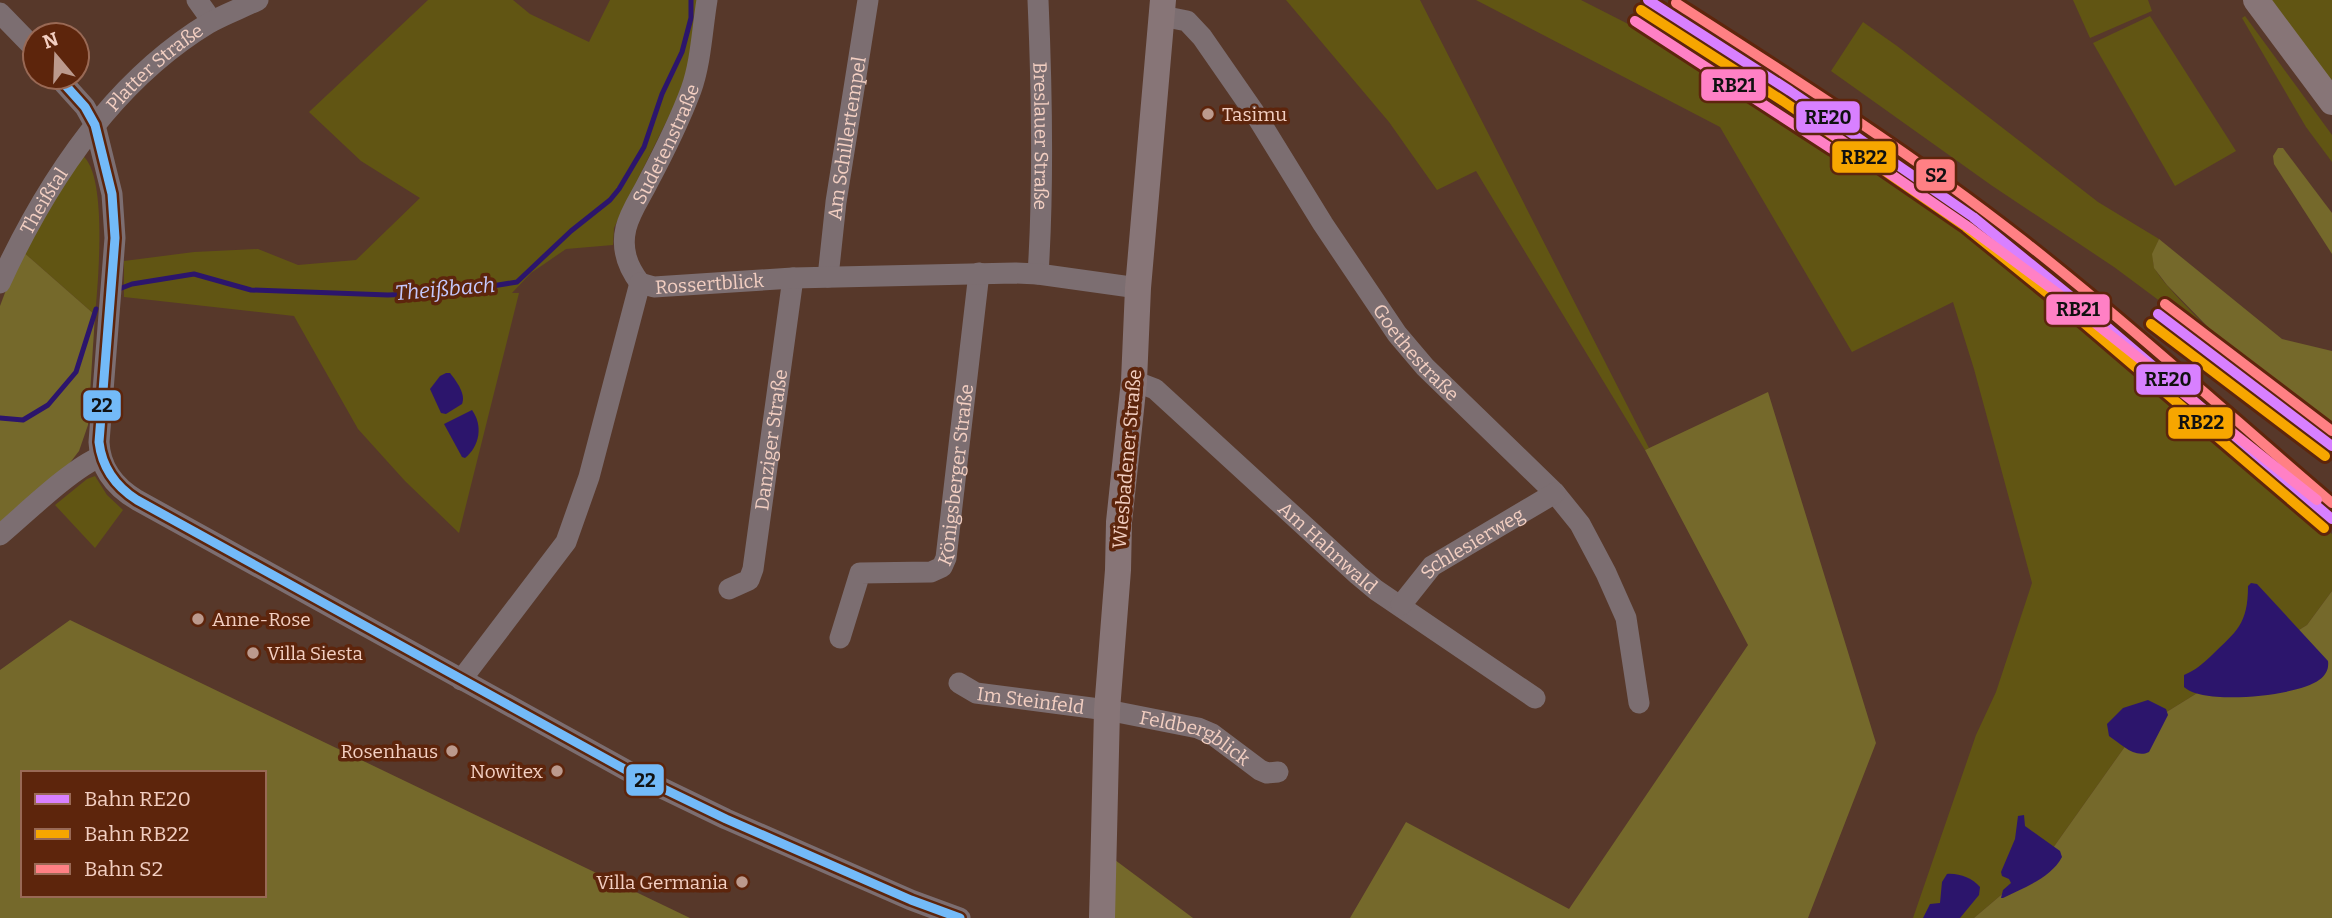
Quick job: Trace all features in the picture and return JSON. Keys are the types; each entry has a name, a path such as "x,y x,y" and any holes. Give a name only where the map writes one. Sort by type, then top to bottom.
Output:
{"main road":[{"path":"2256,0 2332,102"},
{"name":"Wiesbadener Straße","path":"1102,918 1107,710 1119,522 1134,382 1138,288 1162,8"}],"street":[{"path":"197,0 212,21"},
{"name":"Platter Straße","path":"100,457 114,215 110,185 95,125 160,59 212,21 258,0"},
{"name":"Sudetenstraße","path":"640,283 629,269 626,260 625,229 691,91 707,0"},
{"name":"Am Schillertempel","path":"828,277 836,202 869,0"},
{"name":"Breslauer Straße","path":"1038,0 1042,95 1042,211 1038,274"},
{"name":"Goethestraße","path":"1162,8 1187,21 1202,37 1254,112 1323,224 1397,334 1425,367 1555,493 1580,524 1626,618 1639,703"},
{"path":"0,13 21,32"},
{"path":"71,91 85,107 95,125"},
{"name":"Theißtal","path":"0,283 21,240 76,150 95,125"},
{"name":"Rossertblick","path":"461,680 566,542 589,477 640,283 654,287 793,278 978,273 1038,274 1138,288"},
{"name":"Königsberger Straße","path":"840,638 860,573 931,572 942,567 946,558 978,273"},
{"name":"Danziger Straße","path":"729,589 749,580 753,569 793,278"},
{"name":"Am Hahnwald","path":"1134,382 1155,389 1376,590 1535,698"},
{"path":"0,535 72,475 100,457 108,473 130,495 637,776 888,890 960,918"},
{"name":"Schlesierweg","path":"1401,605 1432,566 1555,493"},
{"name":"Im Steinfeld","path":"958,683 976,692 1107,710"},
{"name":"Feldbergblick","path":"1107,710 1198,728 1212,734 1260,770 1267,773 1278,772"}],"shaded area":[{"path":"428,0 513,0 530,14 589,42 610,0 698,0 686,82 614,228 613,245 566,249 531,273 512,293 519,293 459,533 405,481 358,429 294,316 124,297 124,261 194,252 258,249 298,265 356,260 420,198 361,161 309,112"},
{"path":"1286,0 1420,0 1649,448 1645,450 1476,171 1437,190 1389,122"},
{"path":"1476,0 1581,0 1752,87 1964,232 2332,534 2332,591 2307,625 2136,731 2048,855 1974,918 1913,918 1976,735 1996,692 2032,583 1953,302 1852,352 1720,127"},
{"path":"2073,0 2148,0 2152,11 2090,38"},
{"path":"2270,0 2332,0 2332,88"},
{"path":"2150,16 2236,151 2175,186 2093,43"},
{"path":"2245,16 2332,135 2332,162 2306,127 2242,18"},
{"path":"1863,22 2098,202 2159,239 2153,259 2158,274 2243,363 2114,267 1991,185 1831,71"},
{"path":"2278,148 2283,148 2332,213 2332,254 2274,164 2273,156"},
{"path":"82,155 90,166 98,206 99,256 95,315 21,250"},
{"path":"2159,239 2282,339 2332,351 2332,428 2243,363 2167,285 2154,268 2152,254"},
{"path":"21,250 95,315 88,425 79,451 69,464 0,522 0,306"},
{"path":"450,373 458,384 463,400 462,404 446,414 441,413 430,389 440,376"},
{"path":"1768,392 1876,743 1808,918 1350,918 1406,822 1569,909 1748,645 1645,450"},
{"path":"472,410 479,429 474,448 465,458 444,424"},
{"path":"95,476 107,495 123,510 95,548 55,505 87,479"},
{"path":"2251,583 2257,584 2328,661 2325,674 2308,686 2292,691 2251,697 2211,696 2195,693 2184,687 2184,675 2208,659 2239,626 2246,609 2248,586"},
{"path":"2332,591 2332,918 1974,918 2048,855 2136,731 2307,625"},
{"path":"70,620 690,918 0,918 0,670"},
{"path":"2148,700 2166,709 2168,715 2149,752 2139,754 2128,750 2109,736 2107,724 2123,708"},
{"path":"2024,815 2025,826 2060,851 2062,857 2044,877 2001,898 2003,890 2011,883 2001,872 2015,839 2018,816"},
{"path":"1115,860 1193,918 1113,918"},
{"path":"1947,874 1961,875 1973,881 1980,887 1979,895 1960,918 1923,918 1930,904 1940,903 1942,882"}],"waterway":[{"name":"Theißbach","path":"119,289 132,284 194,274 251,290 388,295 455,292 517,282 619,189 644,147 662,94 682,52 691,18 691,0"},
{"name":"Theißbach","path":"0,418 23,420 48,405 76,372 96,309"}],"railway":[{"path":"1671,0 1843,112"}],"rail line":[{"name":"RE20","path":"1648,0 1790,91 1973,217 2086,309 2332,519"},
{"name":"S2","path":"1676,3 1851,117 1937,176 2021,239 2100,303 2332,503"},
{"name":"RB22","path":"1641,10 1783,101 1966,227 2078,318 2324,528"},
{"name":"S2","path":"2165,304 2332,431"},
{"name":"RE20","path":"2158,314 2332,446"},
{"name":"RB22","path":"2151,324 2325,456"}],"transit line":[{"name":"RB21","path":"1635,21 1832,149"},
{"name":"22","path":"71,91 85,107 95,125 112,194 115,238 99,442 103,460 122,489 137,500 637,776 726,819 911,900 960,918"},
{"name":"RB21","path":"1829,132 1971,229 2056,292 2317,500"}],"place":[{"name":"Tasimu","path":"1208,114"},
{"name":"Anne-Rose","path":"198,619"},
{"name":"Villa Siesta","path":"253,653"},
{"name":"Rosenhaus","path":"452,751"},
{"name":"Nowitex","path":"557,771"},
{"name":"Villa Germania","path":"742,882"}]}
